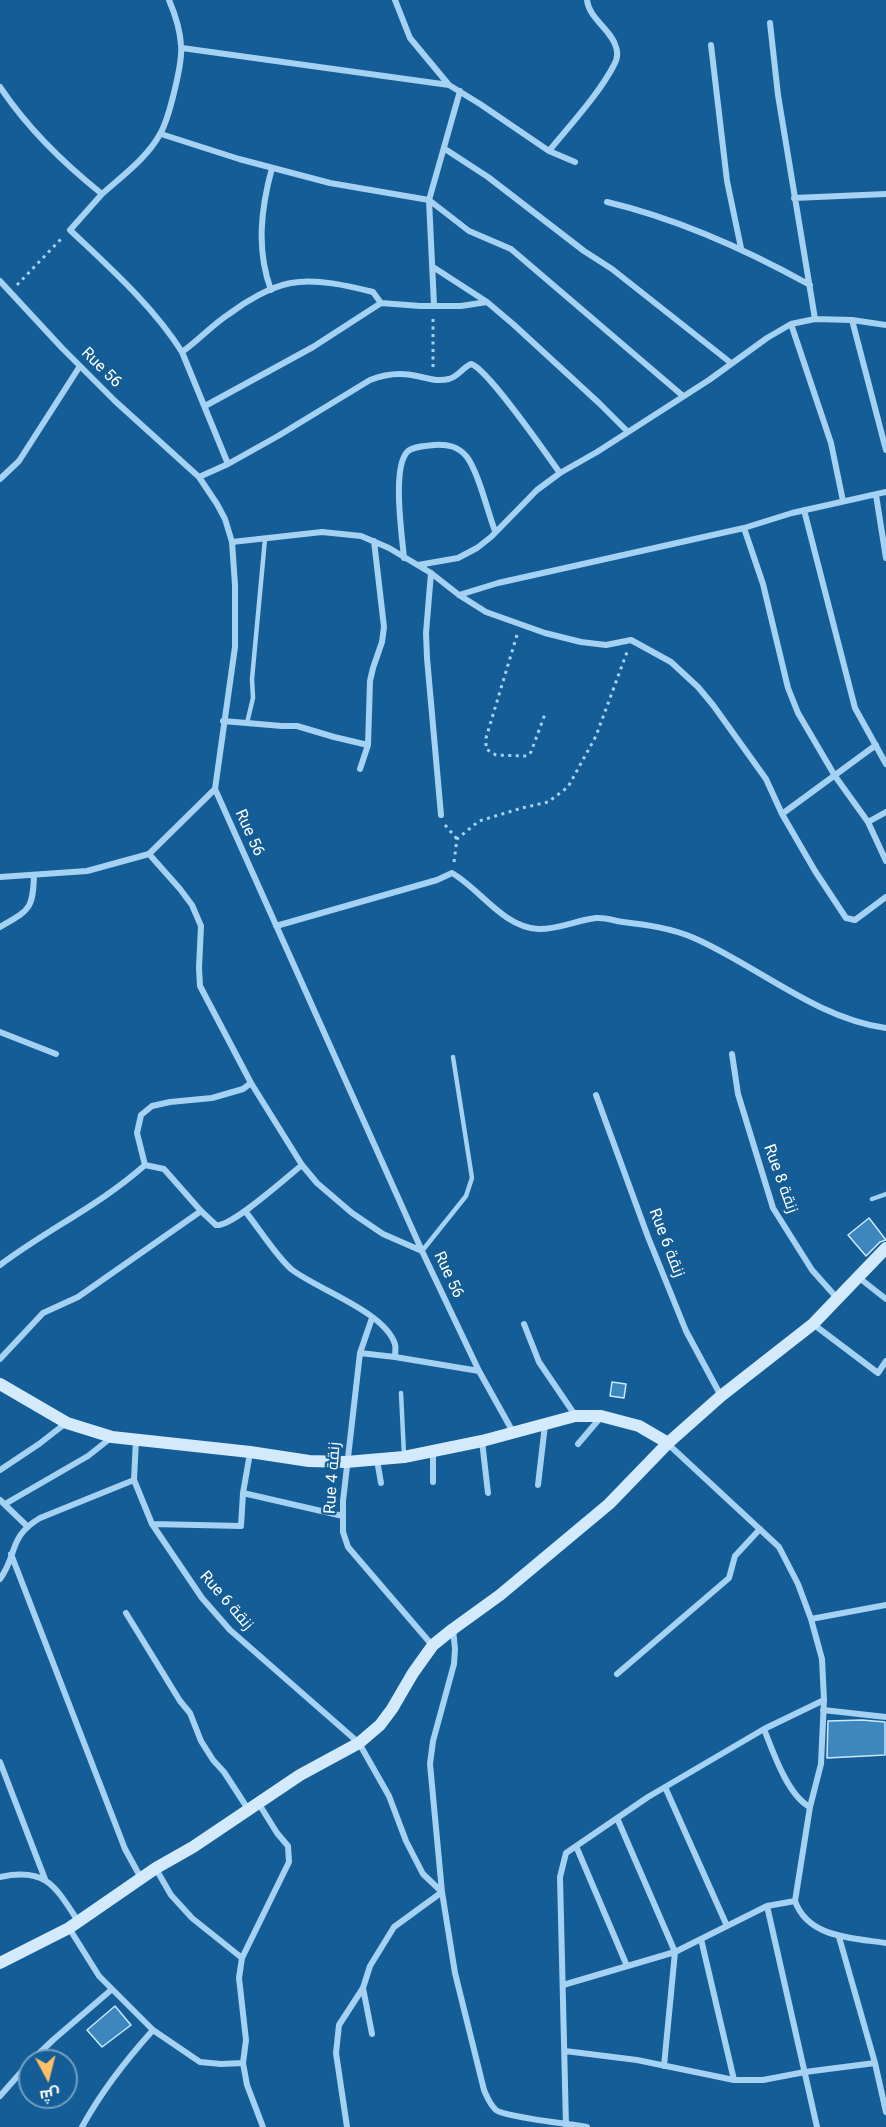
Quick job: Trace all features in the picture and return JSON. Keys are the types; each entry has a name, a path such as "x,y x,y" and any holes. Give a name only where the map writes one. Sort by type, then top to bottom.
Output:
{"street":[{"path":"169,0 178,25 182,48 174,91 161,134 70,230 152,311 172,335 182,352 228,464"},
{"path":"394,0 410,38 449,85"},
{"path":"549,151 603,83 616,60 614,42 595,17 587,0"},
{"path":"770,23 776,85 814,319"},
{"path":"711,45 727,181 741,248"},
{"path":"182,48 449,85 549,151 575,162"},
{"path":"0,87 39,138 102,194"},
{"path":"434,305 429,200 460,91"},
{"path":"161,134 330,183 429,200 469,231 512,249 683,396"},
{"path":"445,148 612,269 731,363"},
{"path":"271,290 264,268 261,244 263,206 273,168"},
{"path":"794,198 886,194"},
{"path":"607,202 684,224 741,248 810,285"},
{"path":"433,267 487,303 627,431"},
{"name":"Rue 56","path":"0,282 115,401 199,477 225,519 232,542 235,585 234,647 214,789 422,1251 479,1371 513,1432"},
{"path":"182,352 228,314 271,290 292,282 322,283 374,292 381,303"},
{"path":"205,406 313,347 381,303 462,306 487,303"},
{"path":"417,565 458,558 484,543 537,490 560,473 597,452 791,324 814,319 852,320 886,325"},
{"path":"852,320 886,450"},
{"path":"791,324 831,443 843,501"},
{"path":"199,477 228,464 370,380 385,374 402,374 433,381 457,376 469,364 479,367 560,473"},
{"path":"0,479 19,461 80,366"},
{"path":"404,558 400,477 404,456 414,448 436,445 451,446 465,455 472,466 495,531"},
{"path":"459,595 498,583 744,528 804,510 886,492"},
{"path":"876,495 886,558"},
{"path":"804,510 855,708 886,764"},
{"path":"744,528 763,584 788,688 814,742 868,822 886,861"},
{"path":"232,542 322,532 342,532 360,536 374,541 431,573 486,612 563,638 592,644 606,645 631,640 671,662 698,687 713,705 765,779 815,871 846,918 855,920 886,897"},
{"path":"360,770 368,745 372,668 382,642 384,627 374,541"},
{"path":"431,573 426,650 441,815"},
{"path":"223,721 297,726 368,745"},
{"path":"782,814 876,745"},
{"path":"0,877 87,871 148,855 214,789"},
{"path":"868,822 886,812"},
{"path":"148,855 192,905 201,926 200,986 251,1083 302,1165 317,1183 352,1213 383,1234 422,1251"},
{"path":"276,926 437,880 452,873 467,881 498,912 521,924 538,929 598,918 653,924 693,937 829,1009 867,1025 886,1028"},
{"path":"0,927 28,909 33,897 34,875"},
{"path":"0,1032 56,1054"},
{"name":"Rue 8 زنقة","path":"732,1054 738,1094 773,1208 812,1270 837,1298"},
{"path":"145,1165 137,1133 141,1115 152,1106 212,1098 243,1089 251,1083"},
{"name":"Rue 6 زنقة","path":"597,1095 648,1237 686,1331 721,1396"},
{"path":"145,1165 164,1169 201,1211 220,1226 245,1211 302,1165"},
{"path":"0,1265 20,1250 109,1195 145,1165"},
{"path":"0,1359 43,1313 78,1297 201,1211"},
{"path":"245,1211 289,1267 337,1294 372,1318 396,1345 395,1358"},
{"path":"0,1963 74,1924 300,1775 359,1743 380,1725 433,1646 500,1595 609,1504 668,1443 721,1396 813,1324 857,1276 885,1251"},
{"path":"857,1276 886,1299"},
{"name":"Rue 4 زنقة","path":"372,1318 360,1353 346,1462 343,1532 348,1547 433,1646"},
{"path":"524,1324 539,1362 575,1416"},
{"path":"813,1324 878,1373 886,1361"},
{"path":"360,1353 479,1371"},
{"path":"2,1388 67,1423 112,1437 309,1461 346,1462 404,1457 482,1441 575,1416 601,1416 639,1426 668,1443 779,1547 798,1584 811,1619 822,1659 824,1700 821,1764 810,1807 795,1901 799,1913 811,1925 839,1936 886,1943"},
{"path":"578,1444 601,1416"},
{"path":"0,1470 67,1423"},
{"path":"538,1485 545,1425"},
{"path":"27,1526 3,1502 88,1456 112,1437"},
{"name":"Rue 6 زنقة","path":"136,1439 134,1480 152,1524 202,1598 230,1630 359,1743"},
{"path":"482,1441 488,1493"},
{"path":"433,1451 433,1482"},
{"path":"152,1524 241,1526 243,1493 250,1452"},
{"path":"377,1460 381,1483"},
{"path":"0,1579 20,1534 27,1526 48,1515 134,1480"},
{"path":"243,1493 343,1516"},
{"path":"617,1674 729,1578 735,1556 759,1529"},
{"path":"11,1554 125,1849 141,1878"},
{"path":"811,1619 886,1605"},
{"path":"126,1613 180,1701 190,1713 201,1741 213,1760 288,1846 289,1862 242,1958 239,1978 246,2040 243,2063 247,2085 263,2127"},
{"path":"453,1629 454,1664 433,1742 430,1764 442,1892 455,1973 484,2090 489,2103 498,2112 587,2127"},
{"path":"566,2125 560,1877 566,1853 665,1787 764,1729 824,1700"},
{"path":"823,1710 886,1718"},
{"path":"764,1729 774,1756 800,1802 810,1807"},
{"path":"359,1743 388,1796 406,1841 423,1874 442,1892"},
{"path":"0,1762 45,1879"},
{"path":"665,1787 727,1926"},
{"path":"617,1818 675,1952 664,2066"},
{"path":"576,1846 627,1966"},
{"path":"156,1868 171,1895 192,1918 242,1958"},
{"path":"0,1877 13,1874 33,1874 45,1879 56,1890 74,1924 87,1959 111,1990 153,2030 200,2062 243,2063"},
{"path":"347,2127 336,2053 339,2025 363,1988 370,1966 394,1928 442,1892"},
{"path":"563,1985 675,1952 767,1906 795,1901"},
{"path":"767,1906 817,2127"},
{"path":"839,1936 875,2063 886,2112"},
{"path":"701,1939 735,2080"},
{"path":"363,1988 372,2034"},
{"path":"45,2049 111,1990"},
{"path":"82,2127 95,2103 153,2030"},
{"path":"565,2050 638,2060 735,2080 763,2080 875,2063"},
{"path":"0,2096 18,2076"}],"lane":[{"path":"247,723 253,698 252,679 265,539"},
{"path":"422,1251 466,1197 472,1178 453,1056"},
{"path":"872,1199 886,1194"},
{"path":"401,1393 404,1457"}],"path":[{"path":"11,292 70,230"},
{"path":"433,381 434,305"},
{"path":"520,624 486,738 486,749 496,755 527,756 531,752 545,714"},
{"path":"452,873 458,839 479,821 548,802 568,787 596,736 631,640"},
{"path":"441,815 446,828 458,839"}],"building":[{"path":"869,1218 886,1240 880,1242 866,1256 848,1235"},
{"path":"612,1382 626,1384 624,1398 610,1396"},
{"path":"828,1721 885,1722 885,1755 827,1758"},
{"path":"115,2006 131,2025 102,2047 87,2030"}]}
